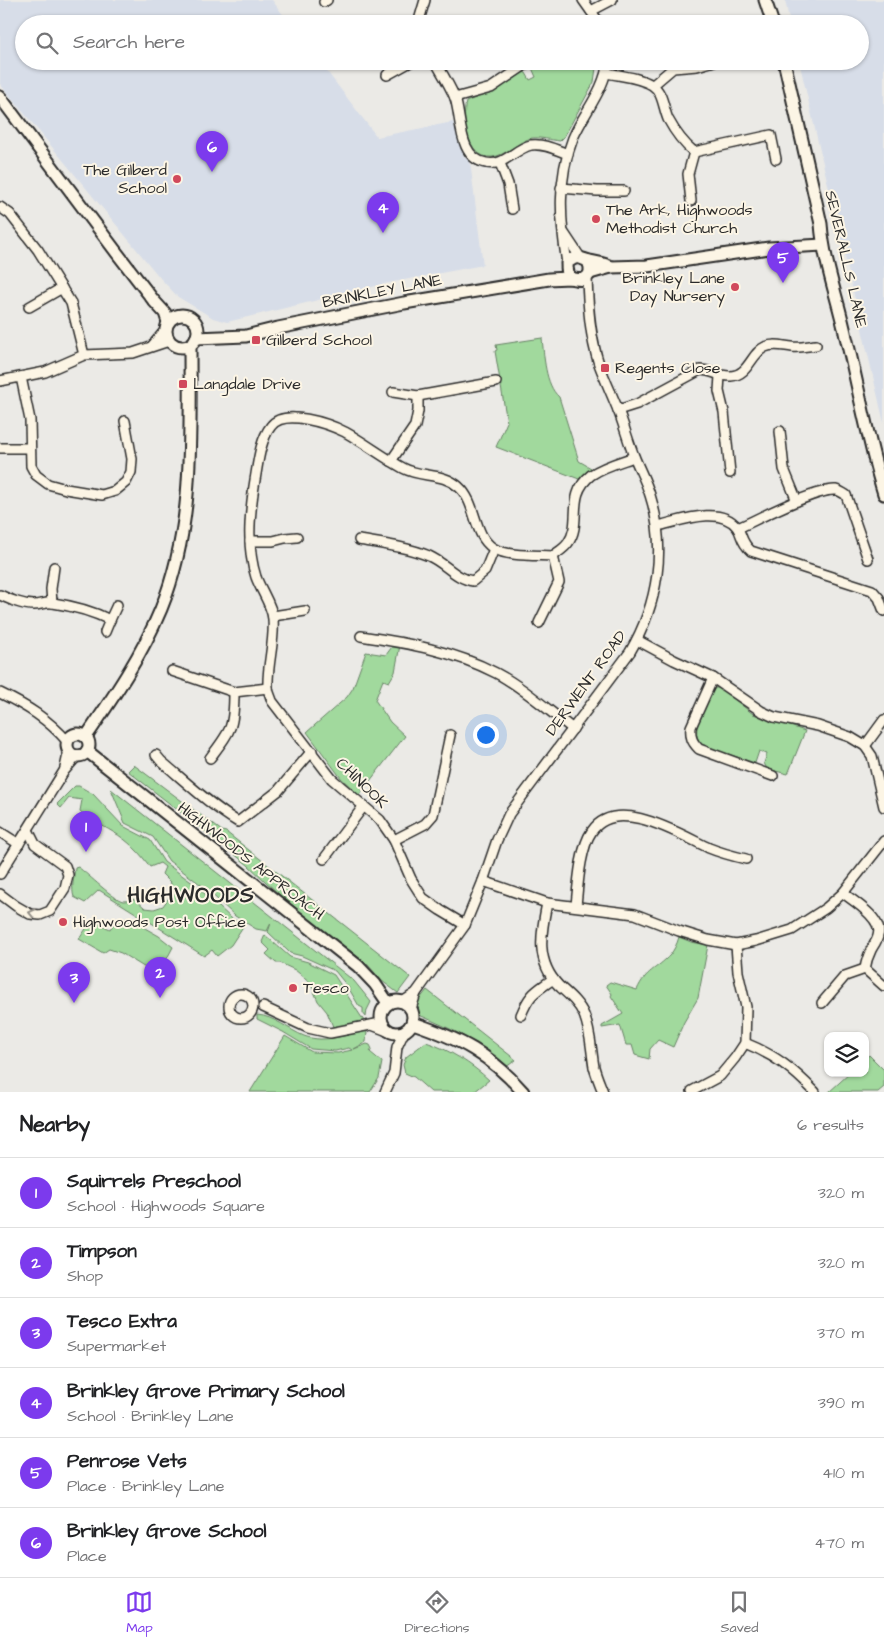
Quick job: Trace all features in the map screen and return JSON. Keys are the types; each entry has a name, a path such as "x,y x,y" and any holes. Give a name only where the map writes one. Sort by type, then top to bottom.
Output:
{"street":[{"path":"420,15 423,0"},
{"path":"583,0 594,15"},
{"path":"591,11 612,0"},
{"path":"765,0 770,15"},
{"path":"388,75 397,70"},
{"path":"440,70 455,98 469,154 476,160 484,163 500,163 530,146 539,145 568,154"},
{"path":"455,98 490,88 517,70"},
{"path":"564,233 590,267 577,274 564,240 561,188 568,154 574,137 601,87 607,70"},
{"path":"653,85 671,70"},
{"name":"SEVERALLS LANE","path":"786,70 821,224 823,245 846,336 867,432 884,494"},
{"path":"607,73 638,79 653,85 662,96 668,118 682,143 694,152 771,135 776,159"},
{"path":"0,97 116,253 165,313 181,336"},
{"path":"691,201 688,174 694,152"},
{"path":"500,163 508,184 512,209"},
{"path":"561,188 624,191"},
{"path":"0,207 10,214 38,250 71,303 84,355"},
{"name":"BRINKLEY LANE","path":"181,336 246,336 404,303 577,274 611,266 647,266 769,248 823,245"},
{"name":"BRINKLEY LANE","path":"577,274 572,259 602,262 611,266"},
{"name":"DERWENT ROAD","path":"408,1005 465,924 484,881 497,840 509,814 525,790 630,652 648,616 656,585 659,558 658,526 651,495 634,457 599,363 592,334 588,304 577,274"},
{"path":"29,308 62,288"},
{"path":"0,381 45,372 84,355 134,353 181,336 194,320 190,317 178,315 169,307 154,301"},
{"path":"75,747 90,745 86,737 129,673 145,644 161,608 175,564 186,512 189,476 190,382 178,315"},
{"path":"618,410 636,404 700,370 710,370 720,376 732,376 742,372 750,364 758,351 765,347 773,345 794,348 816,345"},
{"path":"720,376 720,391 730,473"},
{"path":"21,378 30,420 31,466 36,475 48,484 102,495 115,490 126,482 131,472 132,459 125,421"},
{"path":"393,392 418,396 496,382"},
{"path":"391,462 415,426 418,412 418,396"},
{"path":"172,671 234,692 268,688 274,638 273,616 256,577 252,560 250,541 251,502 264,439 271,425 278,419 288,416 329,426 344,432 405,470 451,480 468,496 485,542 494,549 503,552 553,556 568,544 574,531 575,503 580,488 590,476 601,469 634,457"},
{"path":"780,431 784,469 797,501"},
{"path":"0,448 30,448"},
{"path":"738,528 797,501 825,491 838,490 846,495 868,559"},
{"path":"658,526 709,515 726,517 738,528 743,544 751,551 872,590 879,598 884,611"},
{"path":"250,541 273,541 297,537"},
{"path":"359,540 414,551 431,557 460,578 467,580 473,580 485,571 494,549"},
{"path":"539,623 559,582 553,556"},
{"path":"52,603 54,567"},
{"path":"0,595 18,603 33,605 52,603 75,607 97,613 110,620"},
{"path":"105,632 117,605"},
{"path":"273,616 305,611"},
{"path":"360,636 449,653 481,666 514,684 573,729"},
{"path":"637,640 713,678 762,712 774,717 818,726 850,737 865,746 872,756 884,807"},
{"path":"713,678 692,727 693,743 699,749 773,776"},
{"name":"CHINOOK","path":"268,688 272,701 332,779 380,820 394,840 411,879 422,898 465,924"},
{"path":"210,758 230,730 233,720 234,692"},
{"path":"0,694 24,705 55,727 75,747"},
{"path":"865,746 884,720"},
{"path":"394,840 425,824 433,815 450,735"},
{"path":"0,874 64,771 75,747"},
{"name":"HIGHWOODS APPROACH","path":"75,747 358,966 375,984 388,1003"},
{"path":"156,755 201,795 238,822 278,791 312,751"},
{"path":"324,859 363,807"},
{"path":"576,906 579,873 588,839 597,826 611,818 626,817 657,824 677,831 710,848 746,860"},
{"path":"0,894 30,914 40,915 50,911 65,888 68,875 65,866 35,844 28,830"},
{"path":"0,832 19,844"},
{"path":"484,881 547,903 635,914 708,940 736,945 792,930 826,908 843,893 884,841"},
{"path":"843,893 875,920 879,928 878,936 865,969"},
{"path":"547,903 543,921 541,948 545,963 553,979 583,1012 589,1028 594,1067 603,1092"},
{"path":"692,1091 720,1076 746,1043 746,1007 738,972 736,945"},
{"path":"865,969 884,986"},
{"path":"822,1003 845,976 865,969"},
{"path":"521,1015 527,1000 532,994 553,979"},
{"path":"263,1007 256,1007 243,1017 235,1016 229,1010 230,1001 234,996 241,994 263,1007 308,1028 330,1033 376,1024 396,1033"},
{"path":"250,999 252,1009"},
{"path":"376,1024 383,1009 388,1003 394,1001 408,1005 414,1019 413,1023"},
{"path":"396,1033 413,1023 446,1034 480,1052 510,1077 523,1092"},
{"path":"386,1092 394,1073 397,1047 396,1033"},
{"path":"746,1043 767,1051 789,1067 815,1092"}],"shaded area":[{"name":"The Gilberd School","path":"0,0 272,0 283,15 15,15 15,70 326,70 377,137 453,122 464,157 470,161 483,265 388,283 227,322 213,318 178,297 161,279 0,84"},
{"path":"785,0 884,0 884,423 801,70 869,70 869,15 788,15"}],"green space":[{"path":"533,70 596,70 594,82 560,141 532,138 497,156 487,157 480,154 474,148 466,129 466,102 496,89 521,71 526,73 530,80 536,77"},
{"path":"542,338 548,378 554,392 559,397 579,461 591,468 579,479 496,447 507,422 495,351 497,350 496,345"},
{"path":"394,644 400,645 395,672 389,682 383,680 375,700 390,722 405,736 359,795 341,778 307,732 347,697 353,688 366,652 386,655"},
{"path":"715,688 720,688 753,714 805,731 788,774 767,769 764,763 767,754 759,751 755,763 701,745 698,739 697,726 702,711"},
{"path":"134,765 222,831 226,832 410,977 398,993 382,981 368,965 282,897 248,865 128,771"},
{"path":"75,786 79,786 93,794 123,826 150,840 164,862 194,884 231,918 244,925 231,945 217,956 212,950 204,956 99,890 85,903 74,897 73,879 75,868 78,867 119,899 123,901 135,899 145,908 154,909 163,906 170,896 171,883 162,874 165,867 160,863 150,867 124,839 91,820 80,811 82,800 69,798 61,808 57,804"},
{"path":"111,789 354,981 371,1002 366,1017 363,1013 363,1008 359,1006 348,987 335,971 302,956 290,953 268,932 271,923 267,931 256,929 235,916 204,887 169,861 153,837 125,823"},
{"path":"129,919 159,936 173,947 162,968 151,961 147,969 121,953 109,949 103,953 79,939 92,920 110,929 116,920"},
{"path":"265,935 290,957 308,962 334,975 364,1021 334,1029 327,1012 318,1001 310,982 295,970 276,963 266,954 270,950 262,942"},
{"path":"679,937 691,942 708,945 698,998 684,1022 673,1047 658,1040 650,1049 649,1059 635,1055 632,1045 626,1045 620,1025 602,1028 602,1026 623,1014 606,985 610,982 637,990 644,978 670,955"},
{"path":"427,990 516,1060 506,1067 476,1043 419,1015 415,1005"},
{"path":"257,1015 269,1018 304,1036 312,1038 336,1038 367,1031 366,1042 354,1049 367,1044 370,1045 372,1049 370,1052 382,1062 379,1078 370,1092 250,1092 285,1036 312,1052 338,1053 352,1050 349,1048 335,1051 311,1049 257,1019"},
{"path":"426,1042 459,1058 489,1080 474,1092 431,1092 414,1077 405,1073 403,1065 406,1057"},
{"path":"869,1055 884,1070 884,1087 878,1092 829,1092 846,1077 869,1077"}],"place":[{"name":"Brinkley Grove School","path":"212,172"},
{"name":"The Gilberd School","path":"177,179"},
{"name":"The Ark, Highwoods Methodist Church","path":"596,219"},
{"name":"Brinkley Grove Primary School","path":"383,233"},
{"name":"Penrose Vets","path":"783,283"},
{"name":"Brinkley Lane Day Nursery","path":"735,287"},
{"name":"Gilberd School","path":"256,340"},
{"name":"Regents Close","path":"605,368"},
{"name":"Langdale Drive","path":"183,384"},
{"name":"Squirrels Preschool","path":"86,852"},
{"name":"Highwoods Post Office","path":"63,922"},
{"name":"Tesco","path":"293,988"},
{"name":"Timpson","path":"160,998"},
{"name":"Tesco Extra","path":"74,1003"}],"district":[{"name":"HIGHWOODS","path":"191,895"}]}
